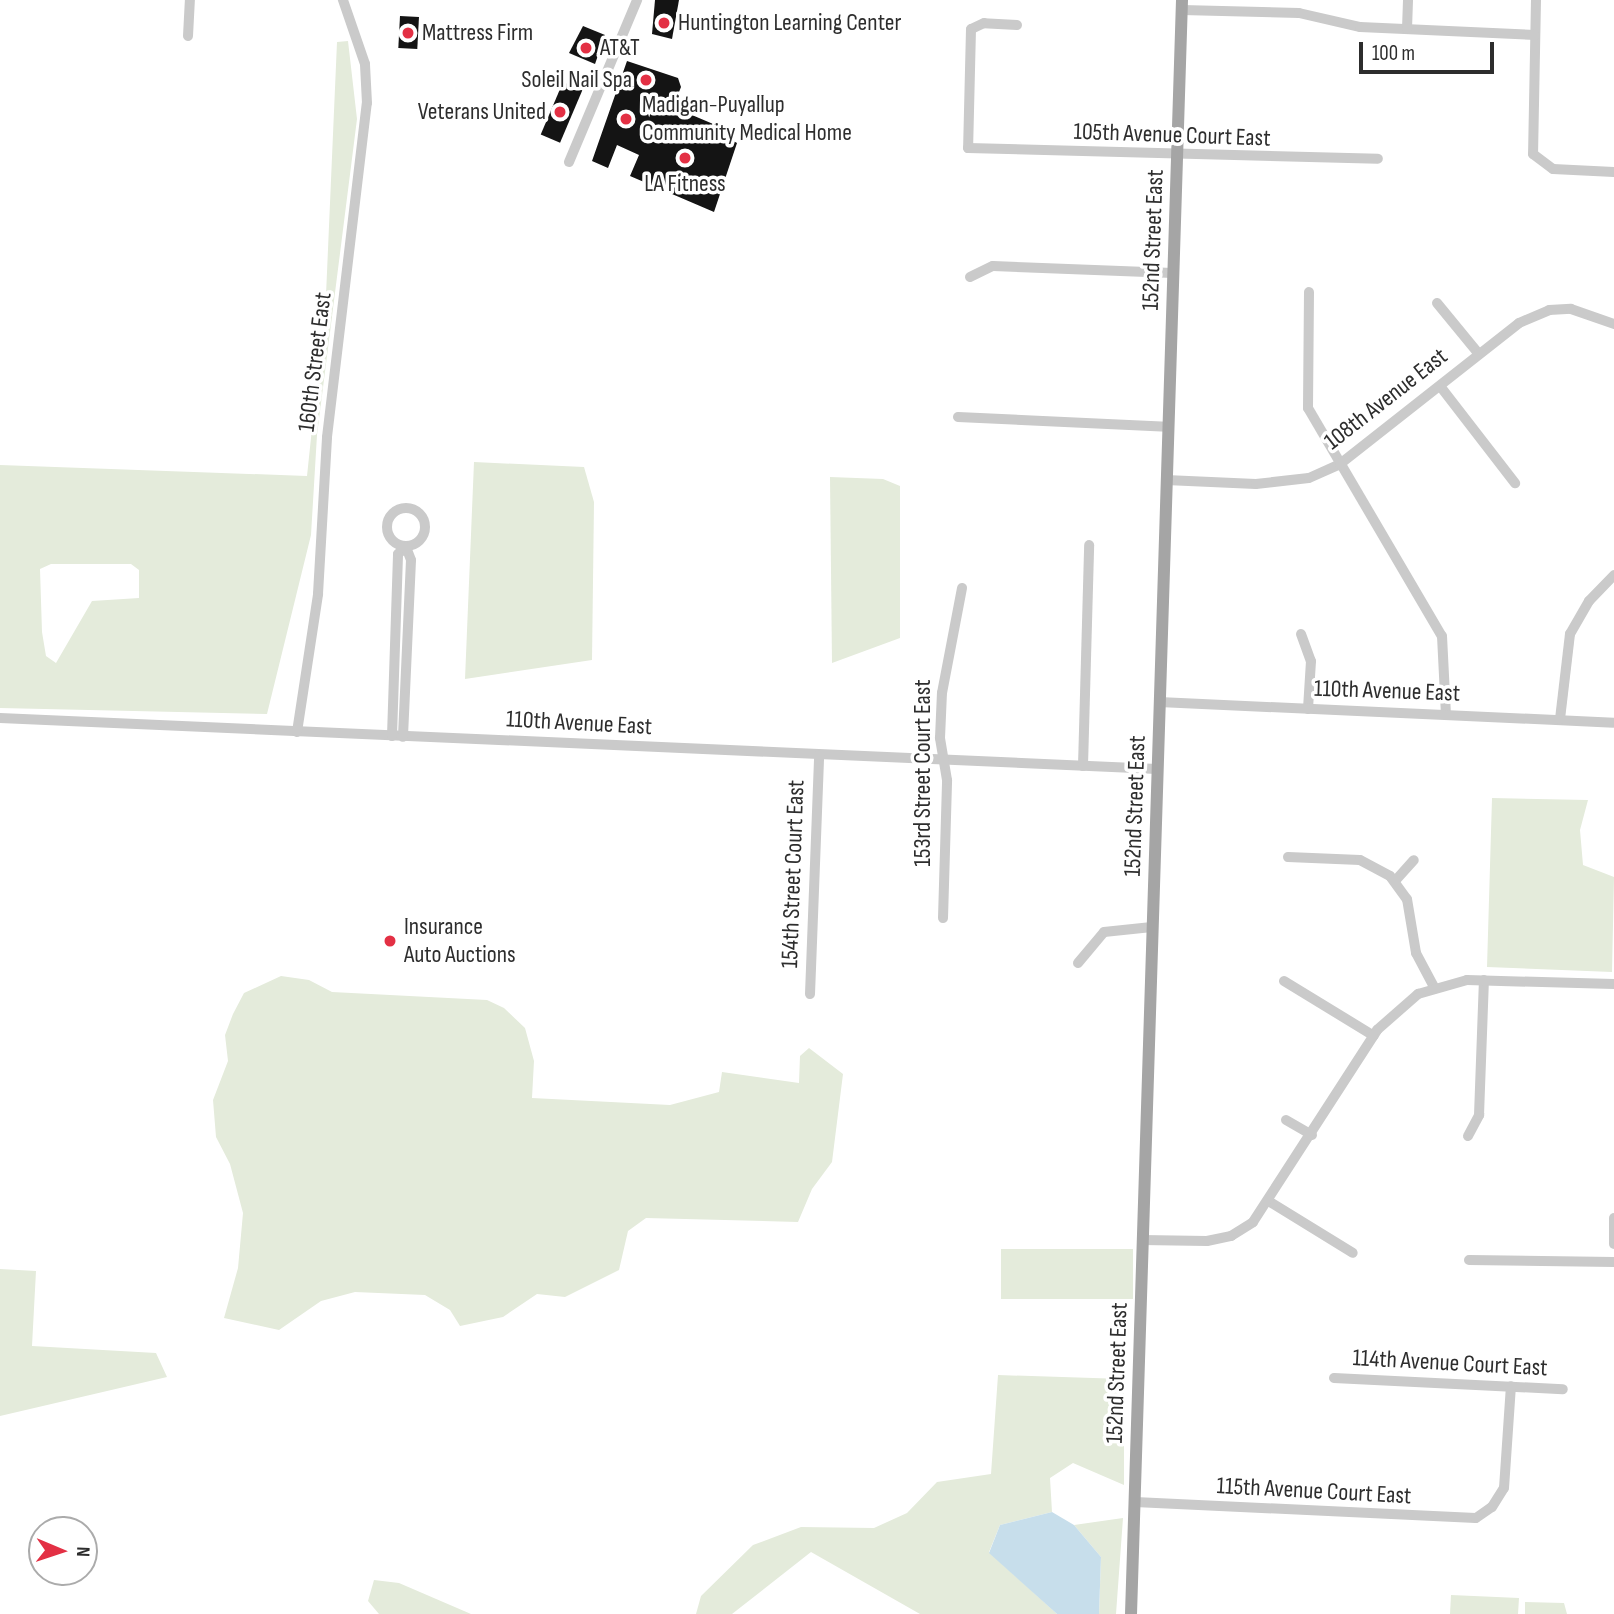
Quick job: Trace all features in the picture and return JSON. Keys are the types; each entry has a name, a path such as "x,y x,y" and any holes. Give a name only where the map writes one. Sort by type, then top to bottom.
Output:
{"main road":[{"name":"152nd Street East","path":"1131,1614 1182,5"}],"street":[{"path":"188,36 190,0"},
{"name":"160th Street East","path":"297,732 318,594 327,437 367,103 365,64 343,0"},
{"path":"569,162 637,0"},
{"path":"1407,29 1408,0"},
{"path":"1536,0 1531,147 1538,162 1553,169 1614,172"},
{"path":"1182,5 1300,13 1360,27 1535,35"},
{"name":"105th Avenue Court East","path":"1017,25 984,23 971,29 966,145 1177,157 1377,159"},
{"path":"970,276 993,266 1173,273"},
{"path":"1309,292 1308,408 1442,636 1446,714"},
{"path":"1437,303 1478,353"},
{"name":"108th Avenue East","path":"1166,480 1288,482 1340,464 1518,323 1549,310 1584,310 1614,324"},
{"path":"1440,386 1515,483"},
{"path":"958,417 1167,427"},
{"path":"392,736 398,554 405,547 418,543 425,526 420,514 402,508 391,514 387,532 405,547 411,560 403,737"},
{"path":"1083,766 1089,545"},
{"path":"1560,719 1570,634 1589,601 1614,575"},
{"name":"153rd Street Court East","path":"943,918 947,780 942,762 945,657 962,588"},
{"path":"1301,634 1311,661 1308,709"},
{"name":"110th Avenue East","path":"1159,702 1614,723"},
{"name":"110th Avenue East","path":"0,718 942,762 1157,769"},
{"name":"154th Street Court East","path":"810,994 819,755"},
{"path":"1288,857 1360,860 1395,881 1411,910 1416,953 1434,987"},
{"path":"1395,881 1414,860"},
{"path":"1078,963 1104,932 1152,927"},
{"path":"1468,1136 1479,1115 1484,980"},
{"path":"1142,1240 1231,1236 1270,1202 1374,1036 1397,1009 1434,987 1484,980 1614,984"},
{"path":"1284,981 1374,1036"},
{"path":"1286,1120 1312,1135"},
{"path":"1270,1202 1353,1253"},
{"path":"1614,1218 1614,1244"},
{"path":"1469,1260 1614,1262"},
{"name":"114th Avenue Court East","path":"1334,1378 1563,1389"},
{"name":"115th Avenue Court East","path":"1135,1502 1461,1521 1489,1510 1506,1480 1511,1387"}],"green space":[{"path":"348,41 357,119 317,435 311,535 267,714 0,708 0,465 307,476 326,295 337,42","holes":["51,564 131,564 139,570 139,598 92,601 56,663 46,656 42,632 40,569"]},
{"path":"474,462 584,467 594,502 592,660 465,679"},
{"path":"830,477 883,479 900,486 900,638 832,663"},
{"path":"1492,798 1588,800 1580,830 1583,865 1614,877 1612,972 1487,967"},
{"path":"281,976 309,980 332,992 487,1000 504,1008 525,1028 534,1061 532,1098 670,1105 719,1092 722,1072 799,1083 800,1056 809,1048 843,1074 832,1162 812,1189 798,1222 646,1218 628,1231 619,1270 565,1297 537,1294 503,1317 460,1326 450,1310 425,1295 355,1292 321,1301 279,1330 224,1318 238,1268 243,1213 230,1164 216,1137 213,1100 228,1061 225,1035 244,993"},
{"path":"1001,1249 1133,1249 1133,1299 1001,1299"},
{"path":"0,1269 36,1271 32,1346 156,1353 167,1377 0,1416"},
{"path":"998,1375 1124,1379 1124,1485 1073,1463 1050,1478 1052,1512 1000,1525 989,1552 1057,1614 920,1614 811,1552 732,1614 696,1614 701,1596 753,1545 801,1527 874,1528 907,1513 937,1482 991,1474"},
{"path":"1123,1518 1116,1614 1099,1614 1101,1557 1074,1525"},
{"path":"374,1580 399,1583 471,1614 379,1614 368,1601"},
{"path":"1451,1595 1519,1598 1518,1614 1450,1614"},
{"path":"1525,1602 1564,1603 1567,1614 1525,1614"}],"water":[{"path":"1052,1512 1074,1525 1101,1557 1099,1614 1057,1614 989,1553 1000,1525"}],"building":[{"path":"655,0 679,0 672,39 652,34"},
{"name":"Mattress Firm","path":"400,16 419,17 417,49 398,48"},
{"name":"AT&T","path":"583,26 605,35 595,64 569,53"},
{"name":"LA Fitness","path":"627,61 678,78 681,87 673,107 725,129 723,135 737,143 714,212 630,176 639,155 617,145 608,168 592,161"},
{"path":"563,82 582,90 560,143 541,134"}],"place":[{"name":"Huntington Learning Center","path":"664,23"},
{"name":"Mattress Firm","path":"408,33"},
{"name":"AT&T","path":"586,48"},
{"name":"Soleil Nail Spa","path":"646,80"},
{"name":"Veterans United","path":"560,112"},
{"name":"Madigan-Puyallup Community Medical Home","path":"626,119"},
{"name":"LA Fitness","path":"685,158"},
{"name":"Insurance Auto Auctions","path":"390,941"}]}
